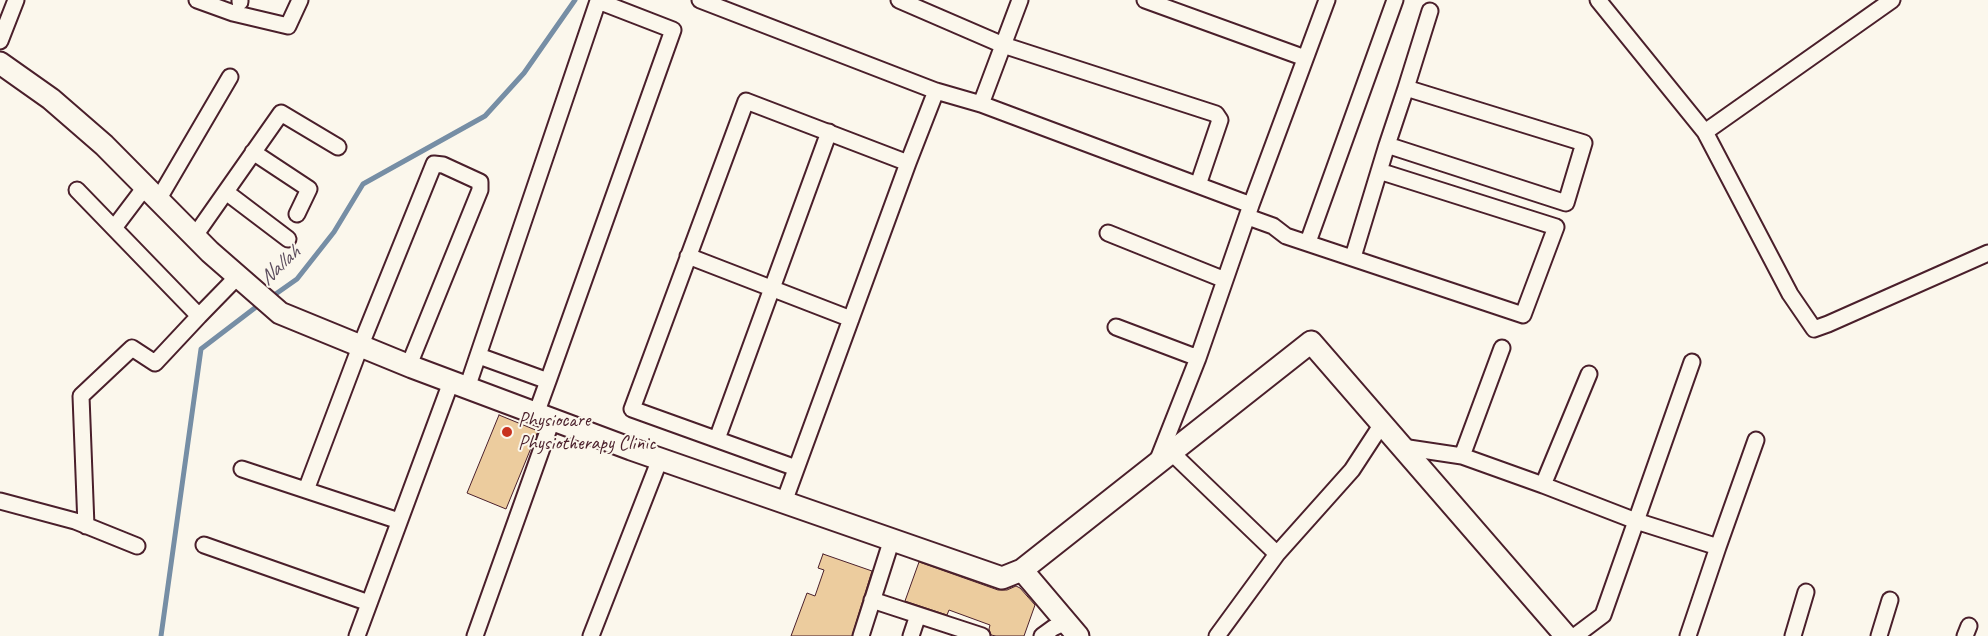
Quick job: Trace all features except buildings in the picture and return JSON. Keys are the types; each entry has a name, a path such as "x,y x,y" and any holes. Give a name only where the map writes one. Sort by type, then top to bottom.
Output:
{"street":[{"path":"0,41 5,12 16,0"},
{"path":"197,0 232,13 288,26 300,0"},
{"path":"700,0 936,90 980,104 1198,185 1247,216 1273,226 1286,236 1523,315 1566,203 1584,143 1406,88"},
{"path":"899,0 1003,45 1216,114 1220,120 1198,185"},
{"path":"980,104 1020,0"},
{"path":"1145,0 1305,58"},
{"path":"1164,458 1247,216 1328,0"},
{"path":"1308,242 1395,0"},
{"path":"1598,0 1705,132 1790,294 1814,329 1988,253"},
{"path":"1705,132 1892,0"},
{"path":"357,636 399,521 459,385 479,356 598,1 673,30 548,381 544,417 475,636"},
{"path":"1353,257 1430,11"},
{"path":"0,63 57,105 104,145 194,237 280,313 360,347 544,417 1002,578 1022,570 1311,342 1566,636"},
{"path":"114,228 152,194 230,77"},
{"path":"784,502 936,90"},
{"path":"796,468 632,409 688,256 746,101 908,163"},
{"path":"194,237 281,114 338,147"},
{"path":"717,439 829,132"},
{"path":"1387,145 1566,203"},
{"path":"253,152 309,189 296,214"},
{"path":"306,490 360,347 434,164 443,165 480,182 480,190 409,365"},
{"path":"1379,171 1556,227"},
{"path":"77,190 198,316"},
{"path":"226,192 288,239"},
{"path":"1108,233 1225,280"},
{"path":"688,256 852,319"},
{"path":"86,526 81,396 132,348 155,363 238,276"},
{"path":"1116,327 1198,358"},
{"path":"1462,456 1502,348"},
{"path":"479,356 548,381"},
{"path":"1574,636 1603,615 1692,362"},
{"path":"1543,485 1589,374"},
{"path":"1218,636 1277,554 1352,470 1382,424"},
{"path":"1688,636 1756,440"},
{"path":"1402,447 1462,456 1636,521 1718,547"},
{"path":"1164,458 1277,554"},
{"path":"591,636 660,459"},
{"path":"242,469 399,521"},
{"path":"0,501 86,526 137,546"},
{"path":"861,636 892,539"},
{"path":"204,545 369,603"},
{"path":"1022,570 1072,629"},
{"path":"1793,636 1806,592"},
{"path":"872,600 982,636"},
{"path":"1879,636 1890,600"},
{"path":"911,636 918,615"},
{"path":"1042,636 1053,628 1072,629"}],"waterway":[{"name":"Nallah","path":"270,298 297,279 334,232 363,184 485,116 524,73 575,0"},
{"name":"Nallah","path":"161,636 201,349 260,304"}],"place":[{"name":"Physiocare Physiotherapy Clinic","path":"507,432"}]}
